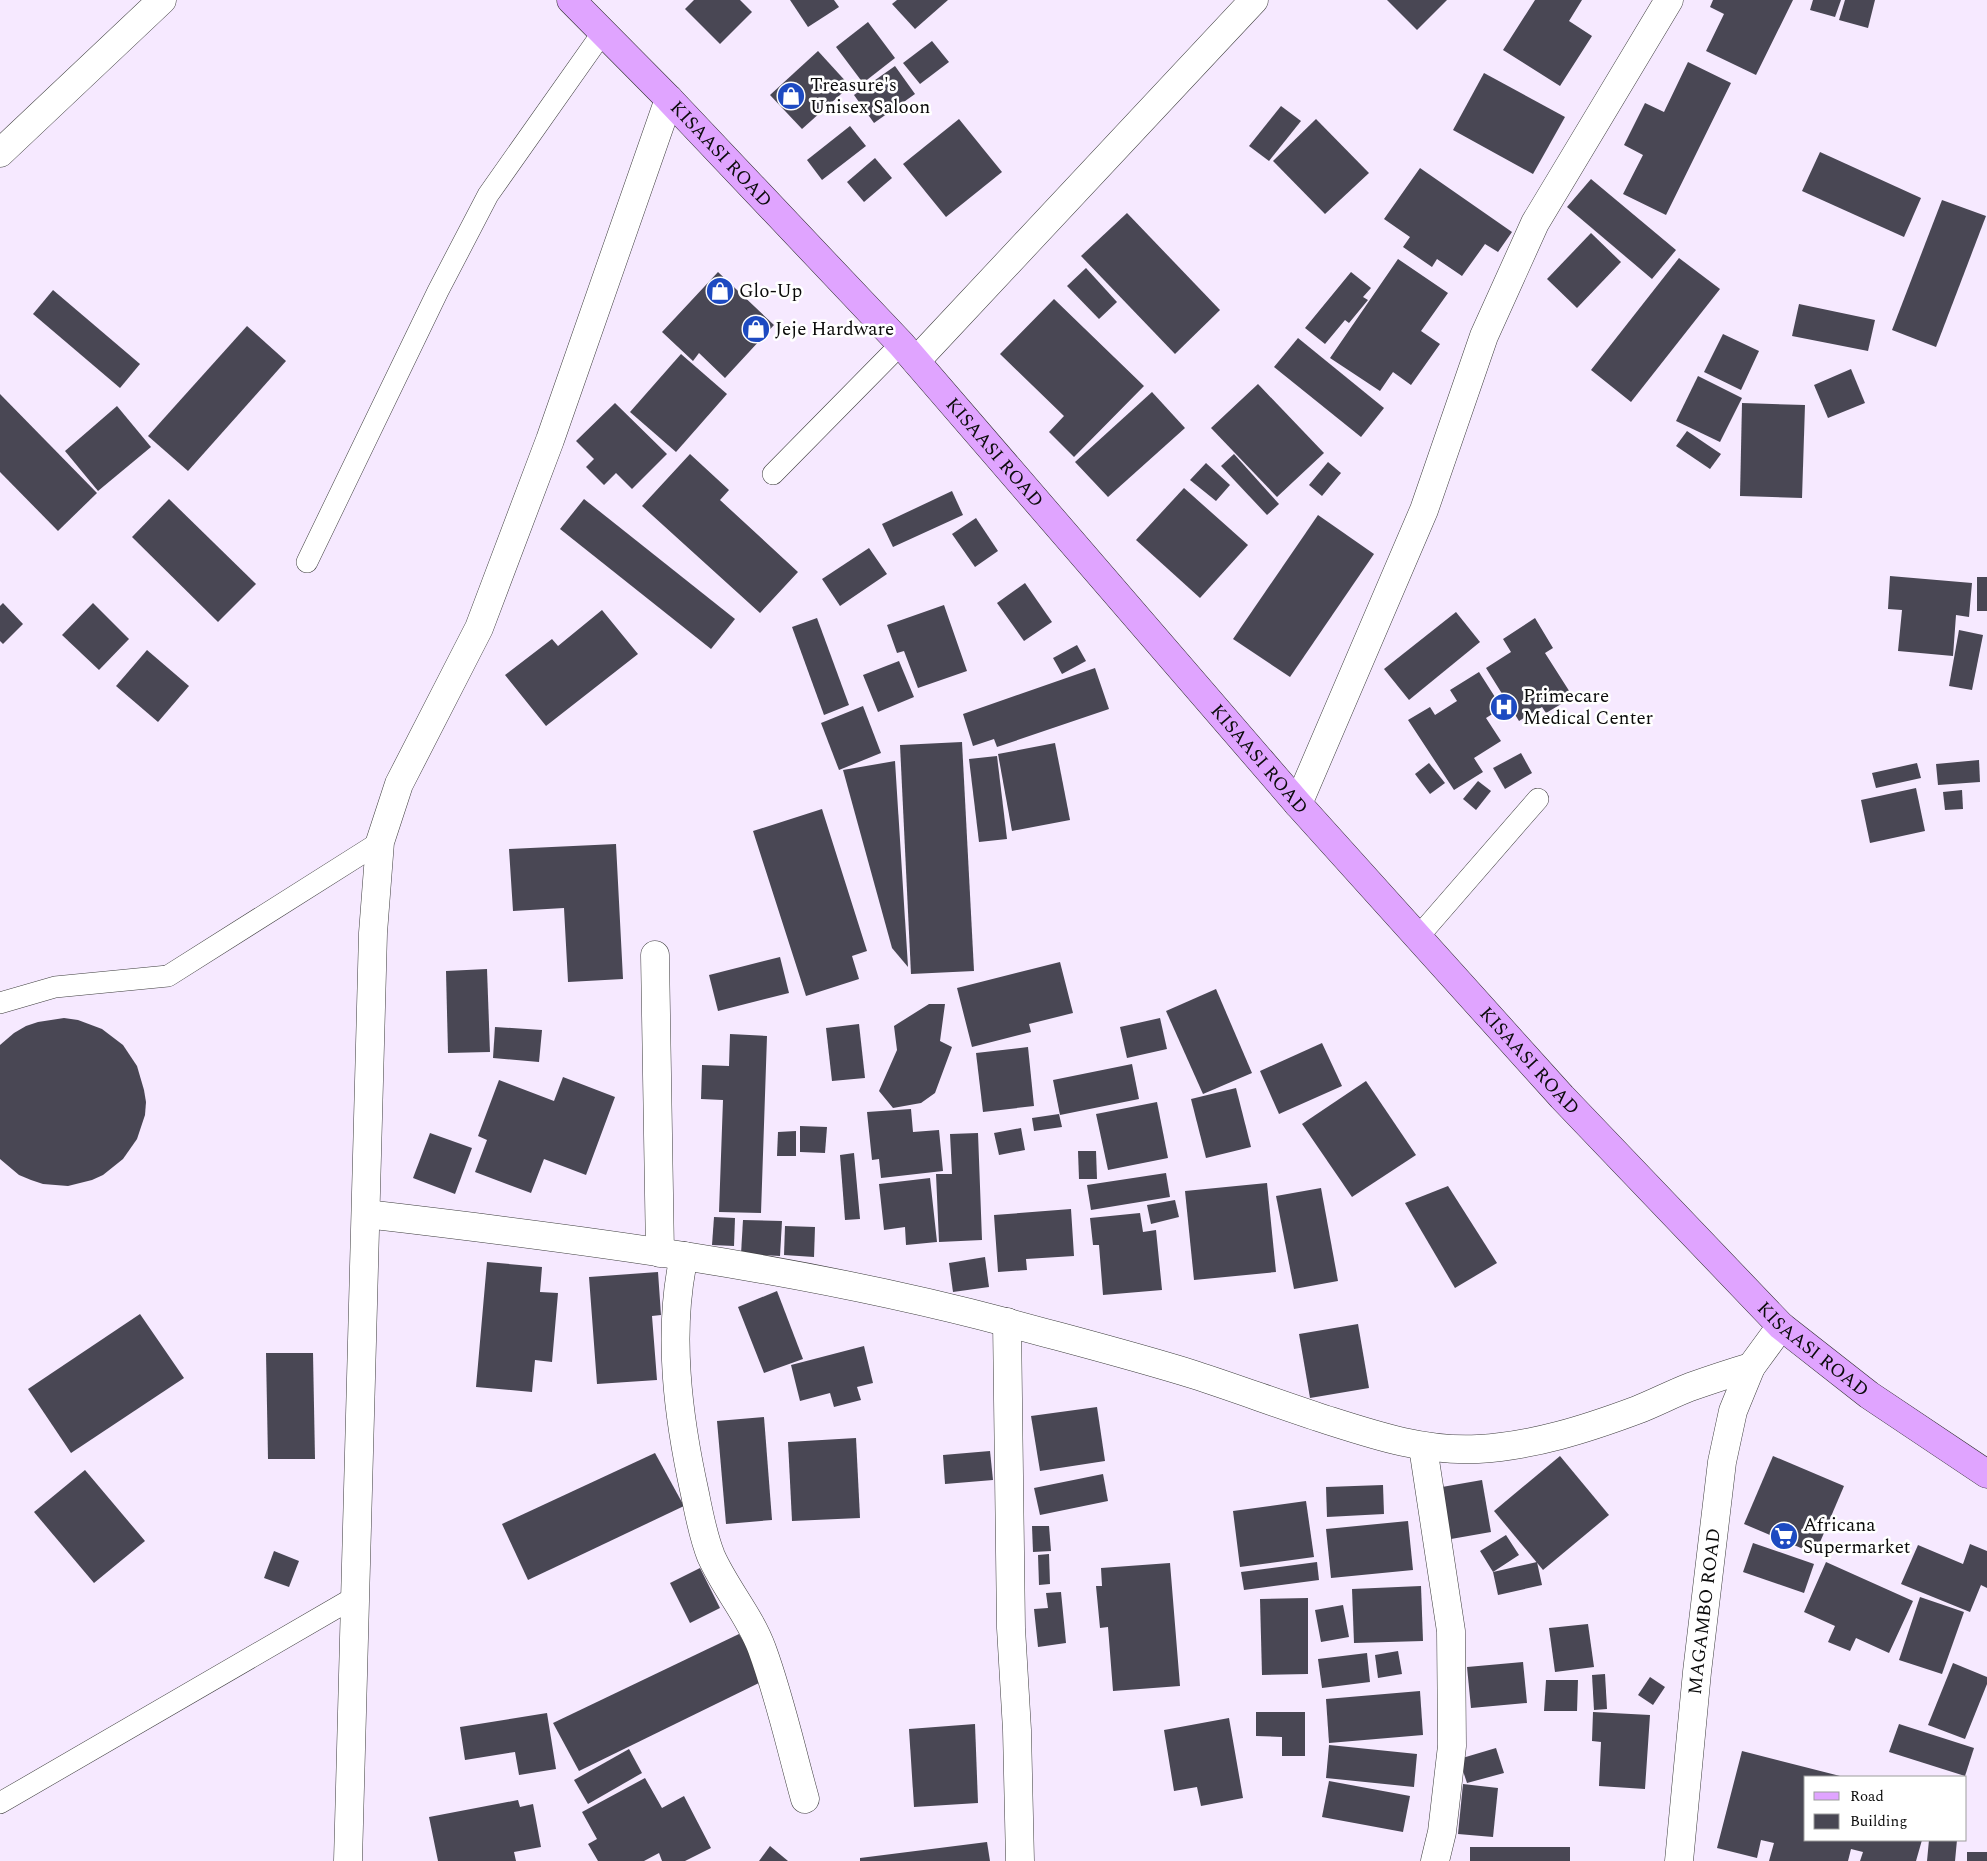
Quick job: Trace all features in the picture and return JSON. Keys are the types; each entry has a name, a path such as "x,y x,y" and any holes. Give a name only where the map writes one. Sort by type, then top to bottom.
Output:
{"main road":[{"name":"KISAASI ROAD","path":"571,0 669,99 909,352 1298,804 1562,1098 1781,1326 1869,1395 1987,1474"}],"street":[{"path":"0,153 162,0"},
{"path":"909,352 1254,0"},
{"path":"1298,804 1424,510 1484,336 1535,223 1670,0"},
{"path":"348,1861 373,933 380,842 400,784 482,619 550,440 669,99"},
{"path":"655,955 672,1255 679,1280 676,1311 677,1360 683,1428 701,1522 711,1556 761,1647 774,1683 805,1799"},
{"path":"366,1214 464,1225 672,1255 830,1282 919,1301 1006,1322 1192,1374 1367,1433 1423,1447 1476,1449 1519,1444 1573,1433 1640,1409 1687,1388 1751,1367"},
{"path":"1006,1322 1010,1619 1017,1730 1020,1861"},
{"name":"MAGAMBO ROAD","path":"1679,1861 1697,1672 1722,1462 1732,1411 1751,1367 1781,1326"},
{"path":"1423,1447 1451,1631 1452,1746 1442,1832 1436,1861"}],"lane":[{"path":"307,562 438,291 488,195 603,32"},
{"path":"773,474 909,352"},
{"path":"1418,937 1538,799"},
{"path":"0,1003 55,987 168,976 380,842"},
{"path":"0,1803 355,1597"}],"building":[{"path":"694,0 740,0 752,12 720,44 685,9"},
{"path":"790,0 834,0 839,7 808,27"},
{"path":"897,0 948,0 915,29 892,4"},
{"path":"1387,0 1447,0 1417,30"},
{"path":"1535,0 1582,0 1569,21 1592,36 1560,86 1503,50"},
{"path":"1713,0 1793,0 1756,75 1706,51 1724,14 1710,7"},
{"path":"1813,0 1841,0 1835,17 1810,10"},
{"path":"1845,0 1875,0 1868,28 1839,20"},
{"path":"868,22 895,58 863,83 836,47"},
{"path":"932,41 949,62 920,84 903,63"},
{"path":"818,51 850,86 802,129 770,95"},
{"path":"1688,62 1731,83 1666,215 1623,194 1643,155 1624,145 1645,103 1664,112"},
{"path":"895,66 915,94 874,123 854,95"},
{"path":"1484,73 1565,117 1533,174 1453,130"},
{"path":"1281,106 1301,121 1269,161 1249,146"},
{"path":"959,119 1002,172 946,217 903,164"},
{"path":"1316,119 1369,173 1325,214 1273,161"},
{"path":"850,126 866,146 822,180 807,160"},
{"path":"1820,152 1921,198 1904,237 1802,191"},
{"path":"875,158 892,178 864,202 847,182"},
{"path":"1420,168 1512,232 1498,252 1485,244 1462,276 1437,259 1432,267 1403,247 1410,237 1384,219"},
{"path":"1591,179 1676,250 1652,279 1567,207"},
{"path":"1942,200 1986,216 1936,347 1892,330"},
{"path":"1127,213 1220,310 1175,354 1081,256"},
{"path":"1591,233 1621,262 1577,308 1547,279"},
{"path":"1679,258 1720,289 1631,402 1591,370"},
{"path":"1398,259 1448,293 1421,331 1440,344 1411,385 1393,372 1380,391 1330,358"},
{"path":"1086,268 1117,302 1099,319 1067,286"},
{"path":"718,272 774,325 725,378 699,353 693,361 662,332"},
{"path":"1351,272 1371,288 1363,297 1368,300 1349,323 1345,320 1325,344 1305,328"},
{"path":"53,290 140,364 120,388 33,314"},
{"path":"1054,299 1144,386 1074,457 1049,432 1064,416 1000,354"},
{"path":"1799,304 1875,320 1868,351 1792,336"},
{"path":"247,326 286,361 188,471 148,436"},
{"path":"1723,334 1759,351 1741,390 1704,372"},
{"path":"1298,338 1384,408 1361,437 1274,367"},
{"path":"681,354 727,394 676,452 630,412"},
{"path":"1851,369 1865,403 1828,418 1814,385"},
{"path":"1698,376 1742,398 1720,442 1676,421"},
{"path":"1258,384 1324,453 1277,497 1211,428"},
{"path":"1152,392 1185,428 1108,497 1075,462"},
{"path":"0,394 97,493 58,531 0,472"},
{"path":"615,403 667,454 632,489 616,473 604,485 586,467 594,459 576,441"},
{"path":"1742,403 1805,405 1802,498 1740,496"},
{"path":"117,406 151,447 98,491 65,451"},
{"path":"1687,431 1721,454 1710,469 1676,446"},
{"path":"690,454 729,490 720,500 798,572 760,613 642,506"},
{"path":"1234,454 1279,504 1267,515 1221,466"},
{"path":"1328,462 1341,473 1322,496 1309,485"},
{"path":"1206,463 1230,485 1216,501 1190,480"},
{"path":"1184,488 1248,545 1200,598 1136,540"},
{"path":"952,491 963,515 893,547 882,524"},
{"path":"169,499 256,584 218,622 132,537"},
{"path":"584,499 735,619 711,649 560,529"},
{"path":"1318,515 1374,554 1290,677 1233,639"},
{"path":"976,518 998,551 975,567 952,534"},
{"path":"869,548 887,574 840,606 822,579"},
{"path":"1890,576 1972,583 1969,617 1956,615 1953,656 1898,651 1902,610 1888,609"},
{"path":"1977,577 1987,577 1987,611 1977,611"},
{"path":"1025,583 1052,622 1024,641 997,603"},
{"path":"3,603 23,624 3,644 0,641 0,606"},
{"path":"93,603 129,639 99,670 62,635"},
{"path":"944,605 967,671 918,688 904,651 897,653 887,625"},
{"path":"602,610 638,654 546,726 505,675 552,639 558,646"},
{"path":"1456,612 1480,642 1409,700 1384,669"},
{"path":"817,618 849,705 824,715 792,627"},
{"path":"1535,618 1553,648 1545,653 1573,697 1546,713 1542,707 1519,721 1486,668 1511,652 1503,639"},
{"path":"1959,630 1983,635 1972,690 1949,686"},
{"path":"1077,645 1086,661 1062,674 1053,658"},
{"path":"147,650 189,686 158,722 116,686"},
{"path":"899,661 914,697 878,712 863,675"},
{"path":"1095,668 1109,709 997,747 994,739 973,746 963,714"},
{"path":"1479,672 1502,708 1486,718 1501,741 1474,758 1483,772 1454,790 1408,720 1430,707 1435,715 1457,701 1450,690"},
{"path":"863,706 881,753 839,770 821,723"},
{"path":"962,742 974,971 911,974 900,745"},
{"path":"1055,743 1070,820 1012,831 998,754"},
{"path":"1521,753 1532,773 1505,789 1493,768"},
{"path":"997,756 1007,839 979,842 969,759"},
{"path":"1979,760 1980,782 1938,785 1936,764"},
{"path":"895,761 908,967 892,948 843,770"},
{"path":"1429,763 1445,783 1430,794 1415,774"},
{"path":"1917,763 1921,778 1876,788 1872,773"},
{"path":"1478,781 1491,791 1476,810 1463,799"},
{"path":"1916,788 1925,831 1870,843 1861,800"},
{"path":"1962,790 1963,809 1945,810 1943,792"},
{"path":"822,809 867,951 852,956 859,979 806,996 753,831"},
{"path":"616,844 623,979 568,982 564,908 513,911 509,849"},
{"path":"780,957 789,993 718,1011 709,975"},
{"path":"1060,962 1073,1013 1029,1024 1031,1032 972,1047 957,988"},
{"path":"487,969 490,1052 448,1053 446,971"},
{"path":"1216,989 1252,1073 1203,1094 1166,1011"},
{"path":"929,1004 945,1004 940,1041 952,1047 935,1093 921,1103 893,1108 879,1091 897,1050 894,1026"},
{"path":"64,1018 78,1020 102,1029 123,1045 137,1066 146,1102 145,1115 137,1139 123,1159 103,1175 68,1186 43,1184 31,1180 19,1175 0,1159 0,1045 26,1026"},
{"path":"1160,1018 1167,1049 1127,1058 1120,1027"},
{"path":"859,1024 865,1078 832,1081 826,1028"},
{"path":"495,1027 542,1030 539,1062 493,1058"},
{"path":"730,1034 767,1036 761,1213 719,1212 723,1100 701,1099 702,1065 729,1066"},
{"path":"1322,1043 1342,1086 1279,1114 1260,1071"},
{"path":"1028,1047 1034,1106 983,1112 976,1053"},
{"path":"1132,1064 1139,1099 1060,1115 1053,1080"},
{"path":"563,1077 615,1097 586,1175 544,1159 531,1193 475,1172 487,1140 478,1136 499,1080 554,1101"},
{"path":"1366,1081 1416,1155 1352,1197 1302,1124"},
{"path":"1236,1088 1251,1147 1206,1158 1191,1099"},
{"path":"1157,1102 1168,1158 1108,1170 1096,1114"},
{"path":"911,1109 913,1132 939,1130 943,1171 881,1178 879,1159 872,1160 867,1112"},
{"path":"1059,1114 1062,1127 1034,1131 1032,1118"},
{"path":"800,1126 827,1127 825,1153 800,1152"},
{"path":"1021,1128 1025,1150 999,1155 994,1133"},
{"path":"796,1131 796,1156 777,1156 778,1132"},
{"path":"430,1133 472,1148 455,1194 413,1178"},
{"path":"978,1133 982,1240 939,1242 936,1174 952,1174 950,1134"},
{"path":"1078,1151 1096,1151 1097,1179 1079,1179"},
{"path":"854,1153 860,1219 845,1220 840,1155"},
{"path":"1166,1173 1170,1197 1091,1210 1087,1185"},
{"path":"930,1178 937,1242 906,1245 905,1227 884,1230 879,1184"},
{"path":"1267,1183 1276,1272 1194,1280 1185,1191"},
{"path":"1448,1186 1497,1263 1455,1288 1405,1203"},
{"path":"1321,1188 1338,1281 1294,1289 1276,1196"},
{"path":"1175,1200 1179,1217 1151,1224 1147,1205"},
{"path":"1071,1209 1074,1256 1026,1259 1027,1270 998,1272 994,1215"},
{"path":"1140,1213 1143,1232 1156,1230 1162,1290 1103,1295 1099,1245 1093,1245 1090,1218"},
{"path":"714,1217 735,1218 734,1246 712,1245"},
{"path":"743,1220 782,1221 780,1256 741,1254"},
{"path":"785,1226 815,1227 814,1257 784,1255"},
{"path":"985,1257 989,1287 953,1292 949,1263"},
{"path":"487,1262 542,1267 540,1292 558,1293 552,1362 535,1360 532,1392 476,1387"},
{"path":"658,1272 661,1315 652,1316 657,1380 597,1384 589,1277"},
{"path":"777,1291 803,1359 764,1373 738,1307"},
{"path":"140,1314 184,1378 71,1453 28,1389"},
{"path":"1358,1324 1369,1388 1310,1398 1299,1334"},
{"path":"864,1346 873,1383 857,1387 861,1400 834,1407 830,1393 800,1401 791,1365"},
{"path":"266,1353 313,1353 315,1459 268,1459"},
{"path":"1097,1407 1105,1461 1040,1471 1031,1416"},
{"path":"764,1417 772,1520 726,1524 717,1421"},
{"path":"856,1438 860,1518 792,1521 788,1442"},
{"path":"990,1451 993,1480 945,1484 943,1455"},
{"path":"655,1453 684,1506 528,1580 502,1524"},
{"path":"1560,1456 1609,1515 1543,1570 1494,1511"},
{"path":"1773,1456 1844,1486 1815,1554 1744,1524"},
{"path":"85,1470 145,1541 94,1583 34,1512"},
{"path":"1103,1474 1108,1501 1040,1515 1034,1488"},
{"path":"1482,1480 1491,1532 1451,1539 1442,1487"},
{"path":"1383,1485 1384,1514 1327,1517 1326,1487"},
{"path":"1306,1501 1314,1557 1240,1567 1233,1511"},
{"path":"1408,1521 1413,1570 1331,1578 1326,1529"},
{"path":"1032,1526 1049,1526 1051,1551 1033,1552"},
{"path":"1506,1535 1519,1555 1493,1572 1480,1551"},
{"path":"1753,1543 1814,1564 1804,1593 1743,1572"},
{"path":"1970,1544 1987,1551 1987,1588 1981,1585 1970,1612 1901,1584 1918,1545 1963,1564"},
{"path":"274,1551 299,1561 289,1587 264,1578"},
{"path":"1049,1554 1050,1584 1039,1585 1038,1555"},
{"path":"1317,1562 1319,1580 1244,1590 1241,1572"},
{"path":"1537,1562 1542,1585 1498,1595 1493,1572"},
{"path":"1826,1562 1913,1601 1889,1653 1856,1638 1850,1651 1828,1642 1835,1626 1804,1612"},
{"path":"1170,1563 1180,1686 1113,1691 1108,1627 1100,1628 1096,1586 1102,1586 1101,1568"},
{"path":"700,1568 720,1608 690,1623 670,1583"},
{"path":"1421,1586 1423,1641 1354,1643 1352,1589"},
{"path":"1061,1592 1066,1643 1038,1647 1034,1609 1048,1608 1046,1593"},
{"path":"1920,1597 1964,1612 1942,1674 1899,1660"},
{"path":"1308,1598 1308,1674 1262,1675 1260,1599"},
{"path":"1343,1605 1349,1637 1321,1642 1315,1610"},
{"path":"1588,1624 1594,1667 1555,1672 1549,1628"},
{"path":"739,1634 767,1679 579,1771 553,1723"},
{"path":"1398,1651 1402,1674 1378,1678 1375,1655"},
{"path":"1367,1653 1370,1682 1322,1688 1318,1659"},
{"path":"1523,1662 1527,1703 1471,1708 1467,1667"},
{"path":"1953,1663 1987,1677 1987,1684 1965,1739 1928,1725"},
{"path":"1605,1674 1607,1709 1594,1710 1592,1675"},
{"path":"1650,1677 1665,1687 1653,1705 1638,1695"},
{"path":"1546,1680 1578,1680 1577,1711 1544,1711"},
{"path":"1420,1691 1423,1735 1329,1743 1326,1699"},
{"path":"1256,1712 1305,1712 1305,1756 1282,1756 1282,1737 1256,1736"},
{"path":"1593,1712 1650,1715 1645,1789 1599,1786 1601,1742 1592,1741"},
{"path":"547,1713 556,1769 519,1775 515,1752 465,1760 460,1727"},
{"path":"1229,1718 1243,1798 1201,1806 1197,1787 1174,1791 1164,1730"},
{"path":"975,1724 978,1803 914,1807 909,1729"},
{"path":"1899,1724 1974,1748 1965,1776 1889,1752"},
{"path":"1329,1745 1417,1754 1414,1787 1326,1778"},
{"path":"1496,1748 1504,1773 1467,1783 1459,1759"},
{"path":"629,1749 642,1773 588,1804 574,1780"},
{"path":"1742,1751 1840,1776 1804,1776 1804,1841 1922,1841 1916,1861 1860,1861 1863,1852 1851,1849 1848,1861 1769,1861 1774,1843 1761,1840 1757,1858 1717,1848"},
{"path":"645,1778 662,1808 684,1796 711,1848 685,1861 662,1861 659,1853 644,1861 598,1861 588,1844 597,1839 582,1812"},
{"path":"1329,1781 1410,1796 1403,1832 1322,1817"},
{"path":"1463,1784 1498,1788 1493,1837 1458,1834"},
{"path":"518,1800 520,1807 533,1804 541,1847 514,1852 516,1861 438,1861 429,1817"},
{"path":"1929,1841 1957,1841 1955,1861 1927,1861"},
{"path":"987,1842 990,1861 860,1861 860,1858"},
{"path":"770,1846 788,1861 759,1861"},
{"path":"1470,1847 1570,1847 1570,1861 1470,1861"},
{"path":"1967,1852 1987,1852 1987,1861 1967,1861"}],"place":[{"name":"Treasure's Unisex Saloon","path":"791,96"},
{"name":"Glo-Up","path":"720,291"},
{"name":"Jeje Hardware","path":"756,329"},
{"name":"Primecare Medical Center","path":"1504,707"},
{"name":"Africana Supermarket","path":"1784,1536"}]}
